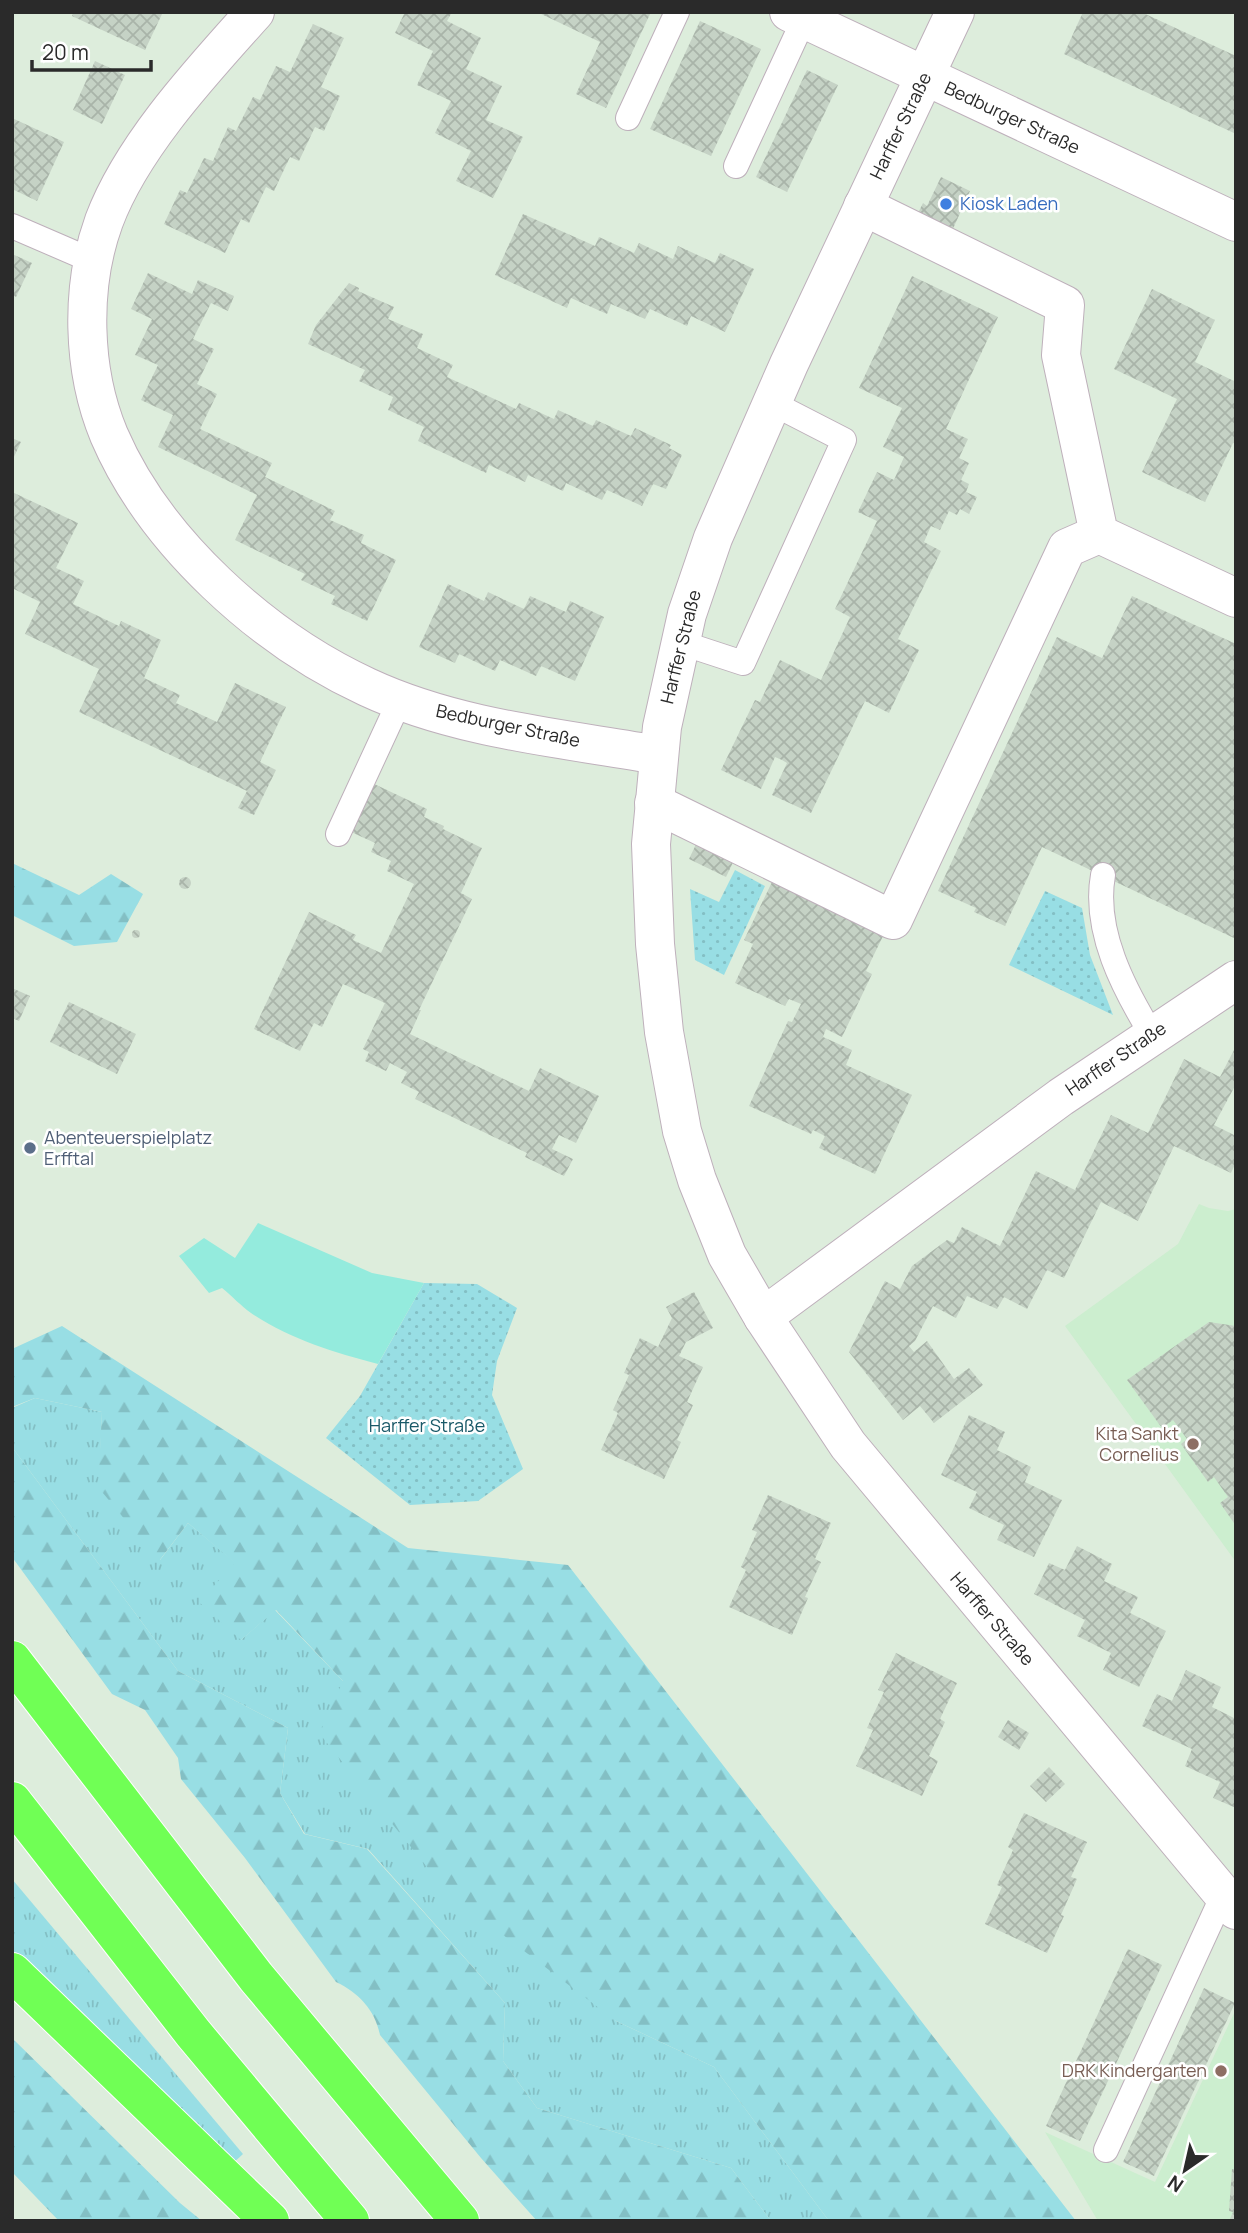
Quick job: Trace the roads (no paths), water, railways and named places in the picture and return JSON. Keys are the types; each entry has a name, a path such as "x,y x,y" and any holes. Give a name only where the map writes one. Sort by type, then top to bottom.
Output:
{"highway":[{"path":"12,1660 256,1977 460,2221"},
{"path":"12,1801 192,2033 350,2221"},
{"path":"12,1972 270,2221"}],"street":[{"name":"Bedburger Straße","path":"255,12 204,70 128,173 105,219 93,261 88,328 94,386 109,435 143,496 193,559 251,613 312,657 368,688 462,719 658,755"},
{"name":"Harffer Straße","path":"955,12 772,403 713,538 679,642 658,755 651,844 655,944 664,1032 682,1131 697,1180 727,1255 763,1317 848,1446 1229,1902"},
{"name":"Bedburger Straße","path":"797,16 1236,222"},
{"path":"863,206 1065,305 1061,355 1099,534"},
{"path":"654,803 893,920 1067,548 1099,534 1236,598"},
{"name":"Harffer Straße","path":"763,1317 1060,1097 1236,980"}],"lane":[{"path":"628,118 677,12"},
{"path":"736,166 797,16"},
{"path":"12,226 93,261"},
{"path":"679,642 743,663 844,440 772,403"},
{"path":"338,834 400,700"},
{"path":"1103,875 1099,895 1112,951 1127,994 1152,1035"},
{"path":"1106,2150 1229,1902"}],"place":[{"name":"Kiosk Laden","path":"946,204"},
{"name":"Abenteuerspielplatz Erfftal","path":"30,1148"},
{"name":"Kita Sankt Cornelius","path":"1193,1444"},
{"name":"DRK Kindergarten","path":"1221,2071"}]}
